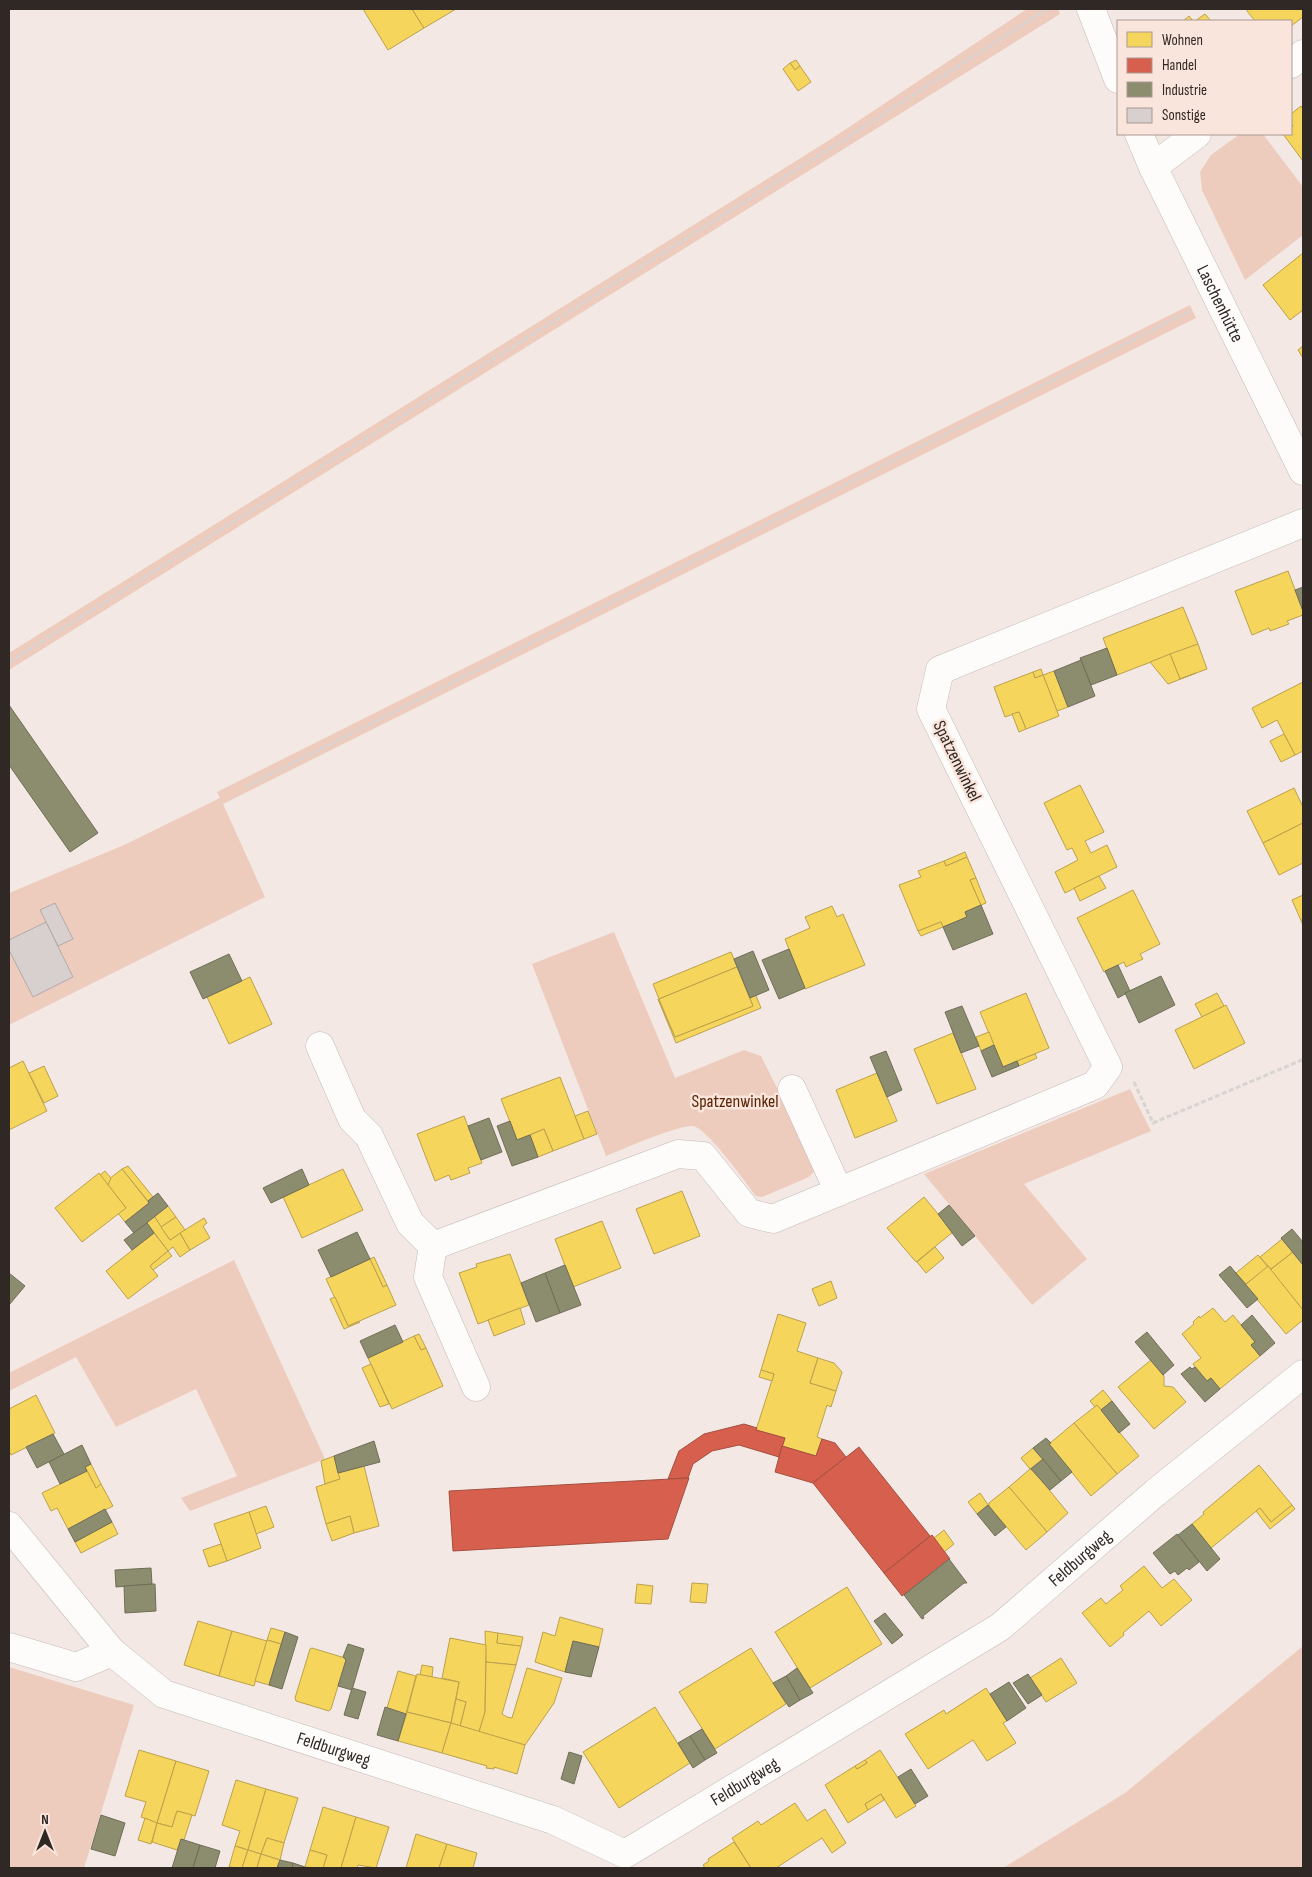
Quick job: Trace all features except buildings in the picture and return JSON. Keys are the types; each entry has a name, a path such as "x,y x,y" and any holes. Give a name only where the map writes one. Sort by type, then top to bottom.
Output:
{"street":[{"path":"1091,9 1117,76"},
{"path":"1292,63 1303,54"},
{"name":"Laschenhütte","path":"1140,135 1152,167 1303,471"},
{"path":"1152,167 1197,135"},
{"name":"Spatzenwinkel","path":"1108,1068 931,709 940,670 1303,523"},
{"path":"320,1046 352,1119 370,1136 410,1223 433,1246"},
{"path":"433,1246 678,1154 703,1156 749,1213 773,1219 1095,1085 1108,1068"},
{"path":"792,1089 839,1192"},
{"path":"433,1246 428,1277 476,1387"},
{"name":"Feldburgweg","path":"9,1526 112,1652 164,1694 553,1820 625,1854 1000,1627 1155,1493 1303,1374"},
{"path":"9,1647 76,1667 112,1652"}],"path":[{"path":"9,662 817,157 1047,9"},
{"path":"247,786 1217,297"},
{"path":"1108,1068 1131,1076 1152,1123 1302,1060 1303,1062"}],"green space":[{"path":"1027,9 1058,9 1060,14 9,670 9,653 831,139"},
{"path":"1239,135 1264,135 1303,187 1303,235 1245,280 1202,190 1200,172 1211,155"},
{"path":"1190,305 1196,318 223,804 265,897 9,1025 9,893 124,845 220,798 217,792"},
{"path":"614,932 675,1078 744,1050 761,1056 814,1162 814,1172 807,1178 762,1197 756,1196 707,1136 693,1126 663,1133 606,1156 532,964"},
{"path":"1130,1089 1151,1131 1024,1184 1087,1259 1032,1305 924,1174"},
{"path":"234,1260 325,1459 190,1511 181,1498 237,1476 196,1389 116,1427 76,1357 9,1391 9,1373"},
{"path":"1303,1646 1303,1868 1003,1868 1125,1793"},
{"path":"9,1667 134,1705 84,1868 9,1868"}]}
